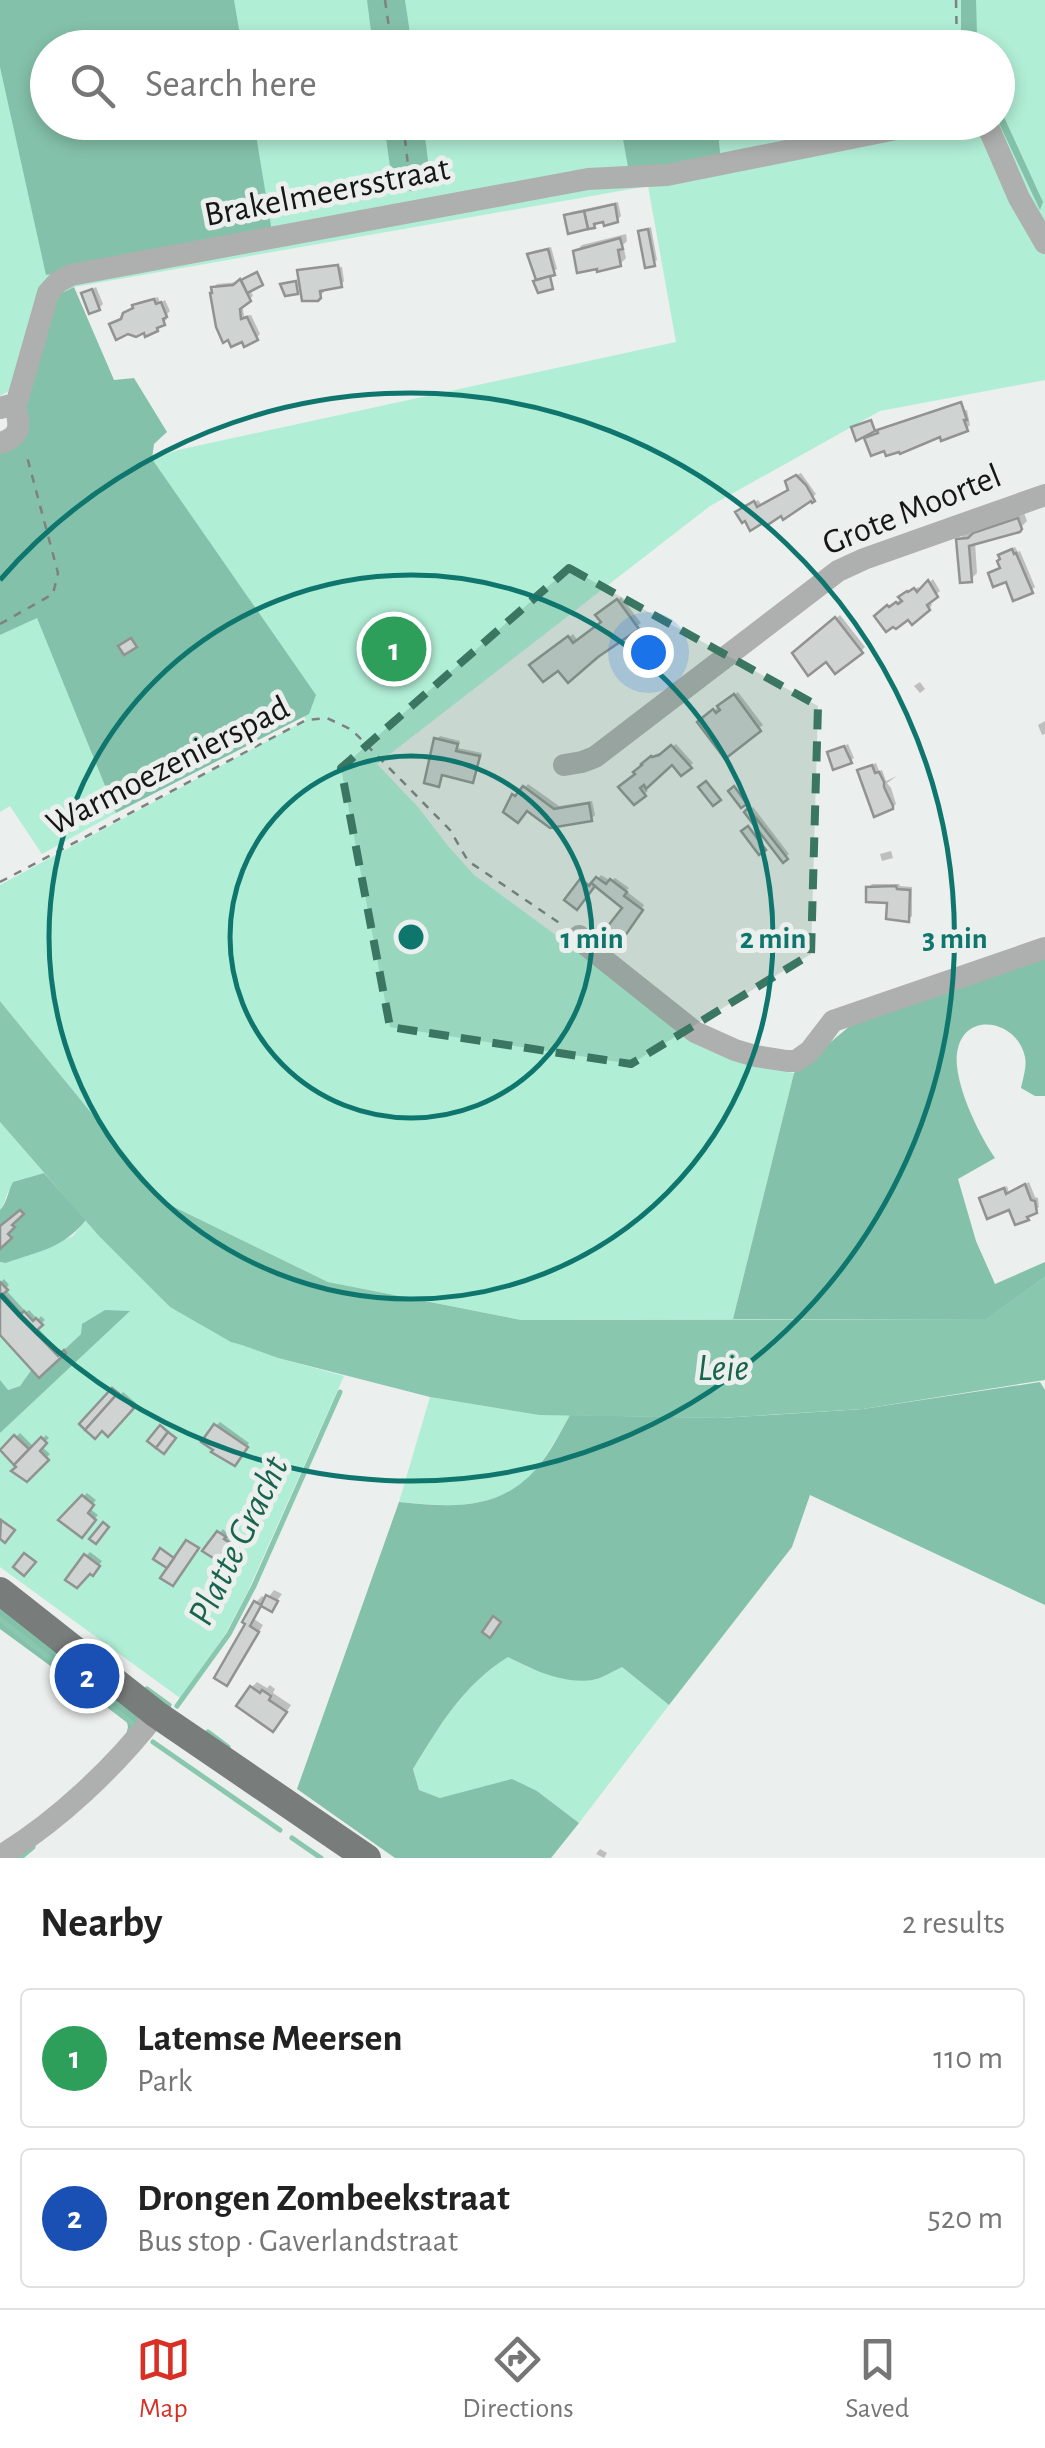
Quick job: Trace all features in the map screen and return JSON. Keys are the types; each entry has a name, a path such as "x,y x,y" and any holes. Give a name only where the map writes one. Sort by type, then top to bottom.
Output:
{"main road":[{"path":"0,1592 160,1716 367,1858"}],"street":[{"name":"Brakelmeersstraat","path":"7,406 48,293 71,276 588,179 666,175 842,140"},
{"path":"995,140 1019,198 1045,243"},
{"path":"7,406 20,418 9,435"},
{"name":"Grote Moortel","path":"564,765 595,757 838,571 1045,496"},
{"path":"579,936 695,1032 755,1056 788,1061 810,1051 833,1021 1045,948"},
{"path":"0,1856 22,1843 94,1781 160,1716"}],"path":[{"path":"386,0 390,30"},
{"path":"956,0 957,30"},
{"path":"404,140 414,212"},
{"path":"0,624 53,594 58,573 9,435"},
{"name":"Warmoezenierspad","path":"0,882 306,720 326,718 352,730 450,830 468,861 579,936"}],"highlighted area":[{"path":"569,568 818,706 811,954 631,1064 390,1027 341,768"}],"shaded area":[{"path":"0,0 1045,0 1045,380 880,411 710,506 377,764 474,875 591,961 762,1068 794,1073 733,1319 521,1320 328,1282 164,1202 0,1001 0,885 306,720 152,459 178,450 676,342 648,186 74,287 54,297 16,387 0,396"},
{"path":"0,0 234,0 239,30 30,30 30,140 257,140 272,232 46,275 0,67"},
{"path":"367,0 405,0 409,30 371,30"},
{"path":"961,0 976,0 977,30 961,30"},
{"path":"386,140 425,140 431,182 393,189"},
{"path":"623,140 719,140 721,162 629,172"},
{"path":"1007,140 1015,140 1043,202 1040,210"},
{"path":"74,287 114,380 134,378 167,432 154,444 152,459 316,695 309,714 116,813 37,618 0,635 0,447 23,403 54,297"},
{"path":"37,617 116,813 42,854 10,806 0,812 0,635"},
{"path":"1045,957 1045,1096 1035,1096 1021,1088 1025,1057 1021,1045 1003,1029 993,1025 972,1028 963,1036 957,1060 968,1105 995,1158 958,1179 976,1241 995,1284 1045,1262 1045,1277 986,1319 733,1319 794,1073 851,1025"},
{"path":"0,1122 44,1173 14,1185 0,1210"},
{"path":"44,1173 86,1220 49,1248 0,1262 0,1210 13,1182"},
{"path":"86,1220 170,1307 278,1358 344,1376 248,1591 226,1633 180,1698 0,1567 0,1539 6,1543 14,1531 0,1521 0,1452 16,1467 12,1472 26,1482 48,1460 40,1451 41,1437 29,1449 14,1435 0,1450 0,1433 129,1311 81,1334 58,1356 35,1332 42,1325 36,1318 33,1321 24,1312 21,1314 3,1294 7,1290 0,1282 0,1262 73,1236","holes":["112,1388 134,1408 94,1438 79,1424","82,1495 94,1505 88,1513 96,1520 82,1538 59,1520","217,1531 239,1554 229,1567 203,1551","186,1540 198,1548 173,1586 161,1578 167,1568 153,1559 159,1549 174,1558"]},
{"path":"105,1310 130,1311 0,1433 0,1380 8,1390 20,1386 32,1369 40,1378 66,1354 64,1350 81,1334 82,1324"},
{"path":"0,1335 32,1369 20,1386 7,1390 0,1380"},
{"path":"1040,1382 1045,1390 1045,1605 810,1495 792,1547 669,1705 622,1667 593,1680 570,1680 508,1657 465,1693 443,1722 413,1769 419,1790 440,1798 512,1779 537,1791 579,1823 551,1858 395,1858 297,1789 399,1502 456,1505 507,1493 537,1468 570,1415 721,1418 863,1409"},
{"path":"430,1397 539,1415 570,1415 542,1462 512,1490 477,1503 399,1502"},
{"path":"0,1607 139,1715 137,1730 126,1735 127,1722 0,1629"},
{"path":"508,1657 530,1668 595,1680 622,1667 669,1705 579,1823 537,1791 440,1798 419,1790 413,1769 443,1722 478,1680"}],"water":[{"name":"Leie","path":"0,1001 164,1202 328,1282 521,1320 985,1319 1045,1277 1045,1380 863,1409 720,1418 539,1415 430,1397 231,1342 170,1307 99,1236 0,1122"}],"building":[{"path":"615,204 618,222 594,224 595,228 588,229 584,211"},
{"path":"584,211 588,229 568,234 564,215"},
{"path":"648,229 655,266 645,268 638,231"},
{"path":"620,238 621,266 577,273 573,251"},
{"path":"548,249 555,275 536,280 527,254"},
{"path":"338,265 342,287 320,291 318,301 302,301 297,270"},
{"path":"257,272 263,285 247,293 241,280"},
{"path":"550,276 553,289 538,293 533,281"},
{"path":"240,279 251,301 240,309 241,319 247,317 258,340 244,347 242,342 231,347 228,340 223,343 216,327 210,293 211,287 233,285"},
{"path":"296,281 298,294 285,296 280,284"},
{"path":"92,289 100,310 89,314 81,293"},
{"path":"154,299 156,304 161,302 167,317 163,319 165,325 145,337 144,333 136,337 128,334 116,340 109,324 121,319 132,305"},
{"path":"961,402 968,431 941,441 940,437 900,454 886,456 884,451 871,456 864,438 878,433 877,430"},
{"path":"871,420 875,431 856,441 851,427"},
{"path":"796,475 815,501 783,520 781,516 750,531 735,512 754,501 757,507 788,490 785,481"},
{"path":"1018,518 1020,532 969,546 972,582 960,583 956,539"},
{"path":"1012,549 1033,593 1013,601 1006,582 993,587 988,573 1000,568 998,555"},
{"path":"928,580 938,597 927,605 930,610 912,625 908,620 886,632 874,616 887,605 902,601 898,597 907,591 914,588 917,592"},
{"path":"617,599 639,629 568,683 558,671 543,682 529,665 568,636 573,643 601,622 595,615"},
{"path":"835,617 863,653 835,674 826,662 808,676 792,653"},
{"path":"131,638 137,647 124,655 118,646"},
{"path":"734,694 761,731 725,759 697,722 713,709 716,713 720,710 717,706"},
{"path":"434,738 458,744 456,751 480,756 473,783 442,775 439,787 424,783"},
{"path":"671,745 692,768 681,776 672,765 646,789 644,785 640,788 646,796 634,805 618,787 651,756"},
{"path":"844,746 852,763 833,770 827,752"},
{"path":"872,765 875,773 879,772 893,806 874,817 857,770"},
{"path":"706,781 721,800 713,806 698,787"},
{"path":"523,786 554,809 589,803 592,821 550,828 527,811 518,823 503,812 512,794 515,796"},
{"path":"734,786 747,804 741,808 728,791"},
{"path":"748,808 788,859 783,863 744,812"},
{"path":"748,826 766,850 759,855 741,831"},
{"path":"596,877 606,884 610,879 643,910 620,943 604,931 622,908 591,883"},
{"path":"580,879 595,886 577,910 564,900"},
{"path":"896,886 910,890 909,922 886,919 887,903 866,902 866,887"},
{"path":"1025,1184 1037,1213 1015,1225 1009,1210 987,1219 979,1198 1004,1188 1006,1194"},
{"path":"20,1210 24,1214 8,1234 12,1238 0,1249 0,1226"},
{"path":"0,1282 8,1290 3,1294 21,1314 24,1311 43,1325 35,1332 58,1356 64,1350 66,1353 39,1378 0,1335"},
{"path":"112,1388 118,1393 85,1430 79,1424"},
{"path":"118,1393 134,1408 108,1437 102,1431 95,1439 85,1430"},
{"path":"214,1424 248,1447 235,1466 201,1442"},
{"path":"160,1425 168,1432 156,1448 147,1441"},
{"path":"168,1432 176,1438 164,1454 156,1448"},
{"path":"14,1435 29,1449 14,1465 0,1450"},
{"path":"41,1437 47,1443 40,1451 49,1460 27,1482 11,1471"},
{"path":"82,1495 94,1505 88,1513 96,1520 82,1538 58,1520"},
{"path":"1,1520 15,1530 5,1543 0,1539"},
{"path":"103,1522 109,1527 96,1544 89,1539"},
{"path":"217,1531 239,1554 229,1568 202,1551"},
{"path":"186,1540 199,1548 173,1586 160,1578"},
{"path":"160,1548 174,1558 167,1568 153,1559"},
{"path":"24,1553 36,1562 24,1576 13,1567"},
{"path":"84,1554 100,1566 77,1588 65,1580"},
{"path":"266,1595 278,1601 272,1612 261,1606 250,1626 259,1632 227,1686 214,1678 254,1601 261,1605"},
{"path":"493,1616 501,1622 490,1638 482,1632"},
{"path":"250,1686 271,1696 269,1700 287,1712 273,1732 236,1706"}],"waterway":[{"name":"Platte Gracht","path":"177,1706 229,1634 254,1586 340,1392"},
{"path":"0,1619 134,1725"},
{"path":"147,1689 169,1705"},
{"path":"208,1732 228,1747"},
{"path":"153,1742 280,1830"},
{"path":"292,1838 321,1858"},
{"name":"Platte Gracht","path":"20,1858 33,1847"}],"place":[{"name":"Latemse Meersen","path":"394,649"},
{"name":"Drongen Zombeekstraat","path":"87,1676"}]}
